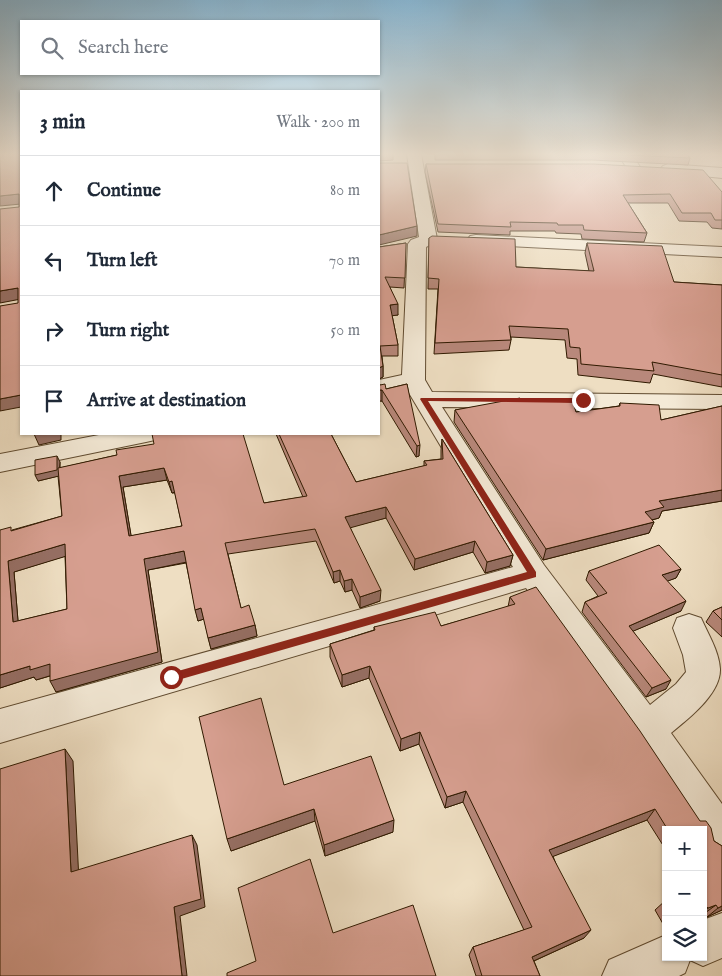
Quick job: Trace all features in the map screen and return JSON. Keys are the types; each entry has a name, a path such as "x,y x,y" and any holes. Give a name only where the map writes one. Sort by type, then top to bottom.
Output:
{"street":[{"path":"422,200 430,242 418,390 533,574 647,730 722,839"},
{"path":"430,242 722,252"},
{"path":"380,387 722,402"},
{"path":"0,463 141,435"},
{"path":"0,726 533,574"},
{"path":"647,730 695,689 703,673 698,649 689,628"},
{"path":"707,941 722,935"},
{"path":"625,976 662,960"}],"building":[{"path":"20,200 20,395 0,399 0,306 18,303 18,288 0,291 0,209 19,207"},
{"path":"380,200 413,200 417,226 380,235"},
{"path":"433,200 626,200 647,233 584,230 583,225 558,225 557,223 510,222 511,227 438,224"},
{"path":"674,200 722,200 722,220 715,220 711,213 682,213"},
{"path":"432,236 515,239 516,267 594,271 587,243 662,246 674,282 722,285 722,375 652,362 654,371 581,364 580,348 570,347 568,329 509,326 511,340 435,343 439,279 428,278 429,238"},
{"path":"406,243 405,278 385,277 398,304 390,305 398,345 380,346 380,247"},
{"path":"380,346 383,366 380,368"},
{"path":"385,384 386,389 407,384 420,445 417,446 382,390 380,390 380,385"},
{"path":"520,398 520,400 573,402 576,412 620,406 620,403 659,405 661,420 722,406 722,490 659,501 664,507 645,512 654,522 546,549 455,410"},
{"path":"152,435 243,435 264,503 307,496 279,435 332,435 356,482 427,465 424,461 443,459 442,439 513,555 487,562 475,541 415,559 386,507 345,517 381,590 360,597 352,579 344,581 340,570 333,572 315,529 225,543 241,608 249,605 255,625 208,638 201,608 195,610 184,551 144,559 158,652 50,681 50,664 30,670 30,666 0,675 0,530 11,527 11,531 62,516 58,468 117,455 116,450 154,444","holes":["164,468 169,482 172,481 182,526 129,536 119,476","65,544 67,609 13,622 8,561"]},
{"path":"57,456 57,470 35,475 35,460"},
{"path":"659,545 681,569 662,575 686,601 629,626 671,680 652,688 585,602 607,593 589,571"},
{"path":"536,587 640,731 700,821 706,821 711,828 714,841 722,846 722,906 718,908 716,905 707,907 707,826 666,826 655,809 549,850 591,930 532,957 540,976 482,976 473,947 532,927 466,791 447,797 420,732 401,739 370,666 342,675 330,644 375,630 374,627 435,612 441,626 515,604 510,597"},
{"path":"722,607 722,620 713,611"},
{"path":"261,698 284,785 371,756 394,820 324,845 314,809 227,839 199,717"},
{"path":"65,749 71,872 192,835 201,899 174,907 182,976 0,976 0,769"},
{"path":"310,859 333,933 413,905 436,976 227,976 227,973 256,961 238,888"}],"route":[{"path":"171,677 533,574 424,399 583,400"}]}
